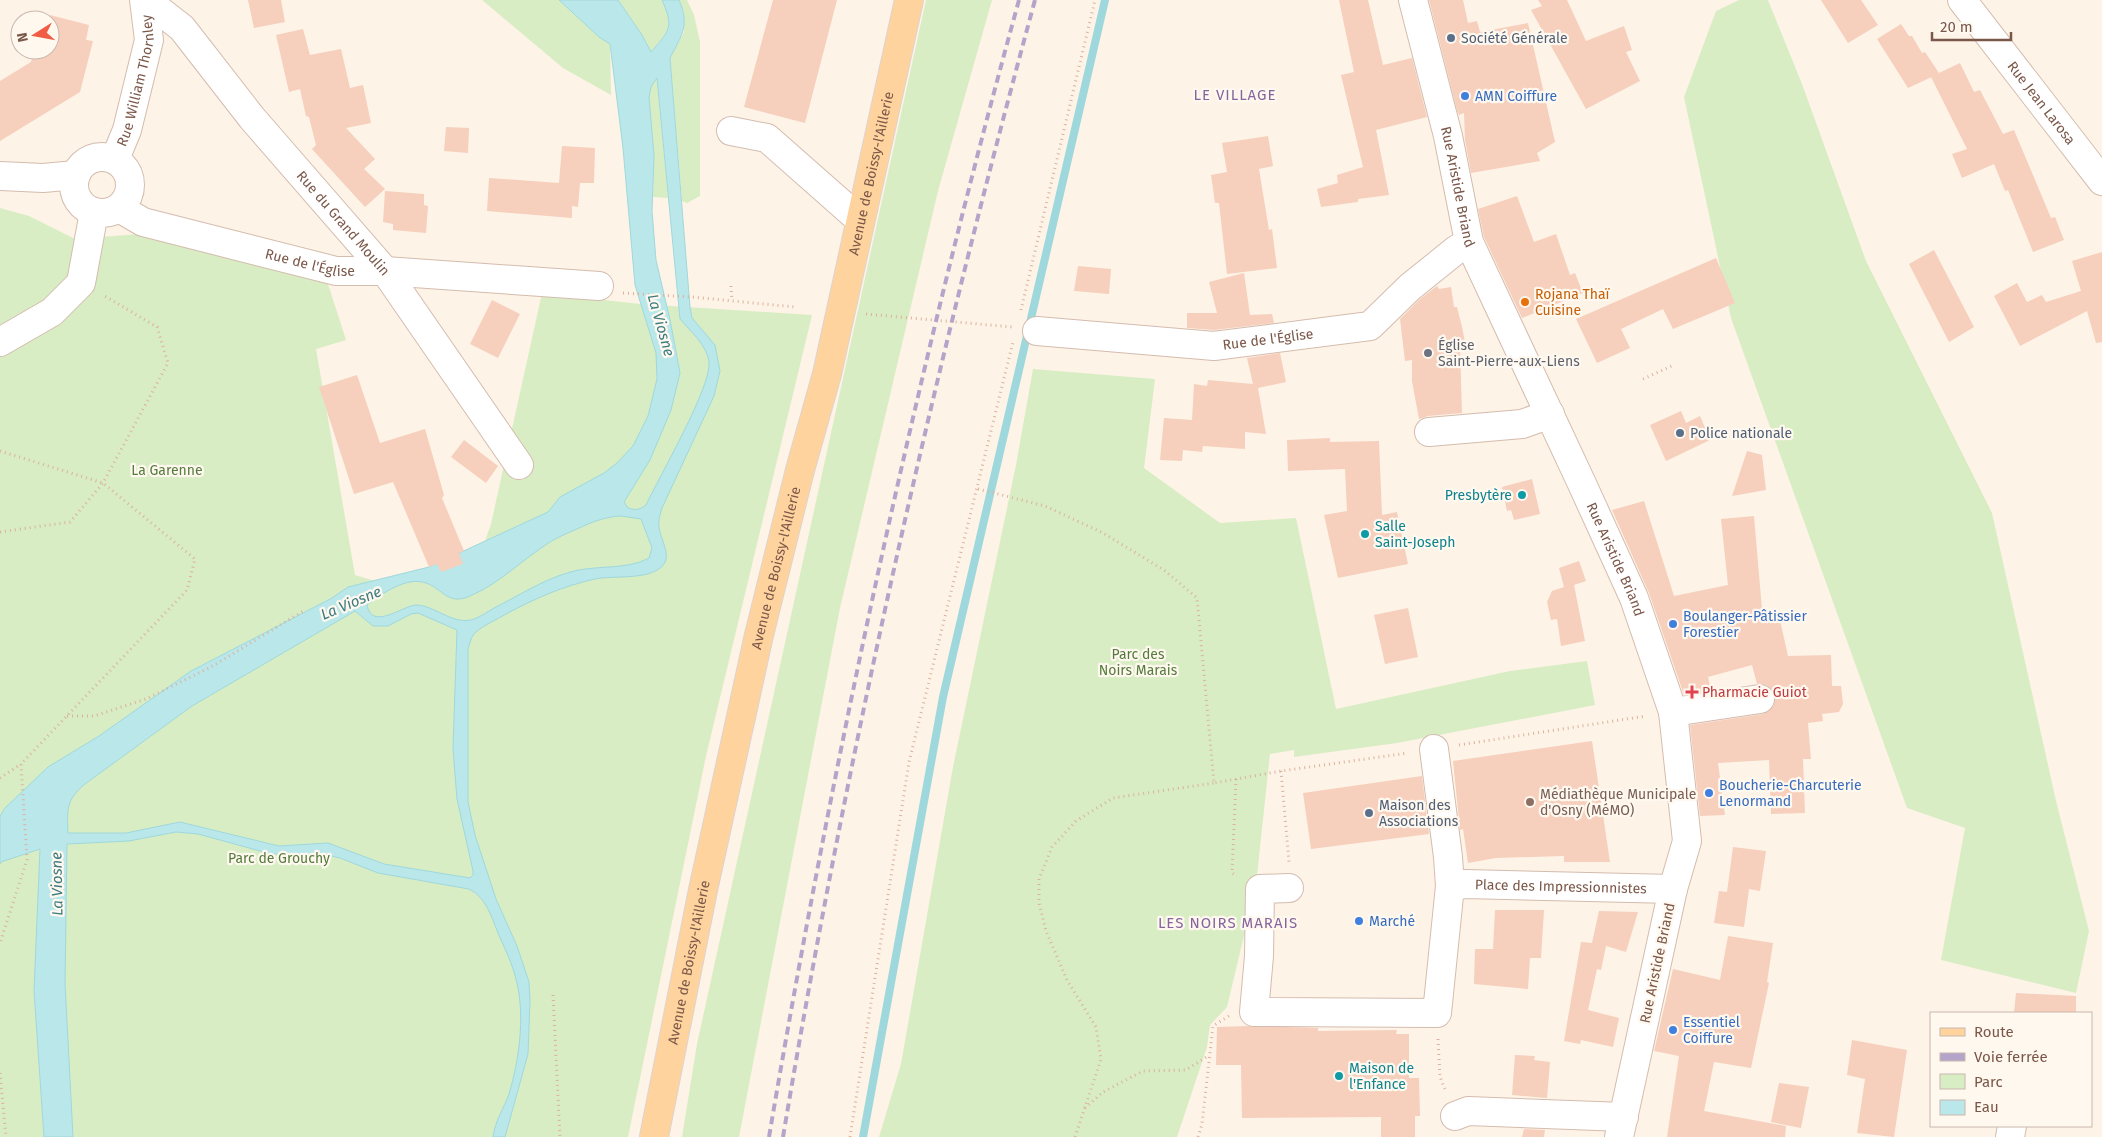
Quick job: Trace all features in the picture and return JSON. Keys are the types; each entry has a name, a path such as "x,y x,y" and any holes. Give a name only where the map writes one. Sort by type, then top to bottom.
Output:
{"main road":[{"name":"Avenue de Boissy-l'Aillerie","path":"654,1137 702,890 759,635 800,470 827,374 909,0"}],"street":[{"name":"Rue William Thornley","path":"114,159 126,130 149,40 145,0"},
{"name":"Rue du Grand Moulin","path":"145,0 182,28 252,118 385,271 519,466"},
{"name":"Rue Aristide Briand","path":"1413,0 1448,136 1469,242 1634,598 1673,712 1687,841 1673,889 1621,1127"},
{"name":"Rue Jean Larosa","path":"1962,0 2102,181"},
{"path":"731,131 767,138 860,220"},
{"path":"106,156 114,159 128,173 130,192 126,201 107,210 79,202 74,184 76,175 87,160 106,156"},
{"path":"0,176 44,178 76,175"},
{"path":"0,342 52,312 81,282 107,210"},
{"name":"Rue de l'Église","path":"107,210 143,222 336,271 385,271 599,286"},
{"name":"Rue de l'Église","path":"1022,329 1214,346 1370,326 1410,287 1456,250 1469,242"},
{"path":"1429,432 1522,424 1550,414"},
{"path":"1673,712 1760,699"},
{"path":"1289,888 1260,889 1259,956 1254,1012 1437,1013 1450,886 1434,749"},
{"name":"Place des Impressionnistes","path":"1450,886 1465,884 1673,889"},
{"path":"1455,1116 1468,1111 1621,1127"}],"path":[{"path":"850,1137 909,762 978,489 1022,329 1095,0"},
{"path":"0,532 70,522 103,483 168,363 157,327 81,282"},
{"path":"731,286 732,300"},
{"path":"626,293 692,296 794,307"},
{"path":"859,313 1022,329"},
{"path":"1643,379 1674,365"},
{"path":"0,451 103,483 195,559 187,590 21,764 0,778"},
{"path":"978,489 1045,506 1103,533 1164,570 1197,598 1214,783"},
{"path":"67,716 94,716 146,699 210,666 305,610"},
{"path":"1075,1137 1101,1059 1096,1027 1067,980 1046,931 1039,903 1040,879 1052,847 1076,821 1113,798 1673,712"},
{"path":"0,943 27,860 21,764"},
{"path":"1281,771 1289,856 1289,888"},
{"path":"1236,779 1232,873 1260,889"},
{"path":"553,995 560,1137"},
{"path":"1198,1137 1202,1124 1213,1026 1232,1014 1254,1012"},
{"path":"1437,1013 1440,1076 1455,1116"},
{"path":"1084,1108 1104,1092 1143,1071 1186,1070 1209,1056"},
{"path":"0,1073 6,1137"}],"green space":[{"path":"482,0 559,0 599,37 610,44 611,95 563,68"},
{"path":"618,0 662,0 668,16 668,28 651,52 642,35"},
{"path":"679,0 687,0 694,15 700,42 700,196 687,203 682,201 670,58 684,32 684,12"},
{"path":"926,0 992,0 938,191 840,608 739,1137 682,1137 697,1044"},
{"path":"1739,0 1768,0 1802,84 1866,261 1992,513 2056,801 2089,931 2076,993 1941,960 1965,828 1907,808 1731,318 1684,97 1716,11"},
{"path":"657,78 668,198 653,197 654,156 649,97 651,87"},
{"name":"Parc de Grouchy","path":"0,208 29,216 75,239 140,234 328,284 346,340 316,349 355,575 375,581 429,567 485,541 491,524 542,293 640,304 812,315 706,756 628,1137 0,1137"},
{"name":"Parc des Noirs Marais","path":"1033,369 1155,379 1144,468 1220,523 1296,518 1336,709 1510,671 1587,661 1595,705 1397,743 1294,757 1294,750 1270,754 1256,885 1227,1007 1210,1025 1207,1047 1177,1137 879,1137 901,1064 953,767 1016,465"}],"water":[{"name":"La Viosne","path":"559,0 618,0 642,35 651,52 668,28 668,16 662,0 679,0 684,16 683,30 670,58 690,307 692,318 715,345 720,371 714,396 662,508 659,527 666,556 664,564 651,573 595,579 560,589 538,598 479,629 474,634 468,649 468,802 475,835 496,899 517,946 529,982 528,1054 505,1137 493,1137 509,1094 516,1068 521,1010 515,976 509,957 484,902 475,892 469,889 378,873 340,858 323,854 271,854 198,834 176,832 129,841 67,844 65,983 73,1137 44,1137 34,991 40,849 1,862 0,864 0,816 5,808 48,767 99,736 191,671 332,598 348,587 429,567 548,512 560,497 604,473 617,463 633,446 648,416 657,379 656,353 635,285 623,148 610,44 599,37","holes":["657,78 680,319 702,344 709,362 708,374 702,391 672,455 646,505 639,509 634,509 627,507 624,502 650,460 671,410 680,373 656,260 652,211 654,156 649,97 651,87","615,517 641,519 652,548 649,558 630,565 577,570 557,576 471,620 456,619 416,605 381,617 370,613 367,605 395,587 418,581 432,586 446,596 462,599 491,585 553,540 593,522","355,611 373,626 388,626 411,614 418,613 457,630 453,749 457,799 473,875 470,878 384,864 328,843 279,846 180,822 126,833 68,833 68,811 74,795 85,784 192,706"]}],"building":[{"path":"248,0 281,0 285,22 254,28"},
{"path":"773,0 837,0 805,123 744,107"},
{"path":"1339,0 1368,0 1383,65 1412,58 1427,117 1376,130 1389,195 1358,199 1358,202 1321,207 1317,189 1338,183 1337,175 1363,167 1341,75 1354,72"},
{"path":"1429,0 1463,0 1468,23 1477,21 1480,32 1528,23 1555,142 1537,153 1540,161 1471,173 1465,140 1464,113 1459,115 1457,110"},
{"path":"1538,0 1567,0 1586,41 1624,26 1632,50 1626,52 1640,81 1586,109 1531,10 1542,6"},
{"path":"1821,0 1861,0 1878,25 1848,43"},
{"path":"60,18 89,25 86,40 93,41 80,92 0,141 0,81 32,60 60,60"},
{"path":"1901,24 1909,36 1912,36 1922,53 1925,52 1939,73 1960,63 1974,92 1980,90 2003,134 2014,130 2051,218 2055,217 2064,240 2033,252 2008,190 2005,191 1994,164 1962,178 1952,154 1967,149 1931,77 1908,88 1877,39"},
{"path":"303,29 310,55 341,49 350,88 363,85 371,123 346,128 375,159 364,169 385,189 365,207 312,149 316,145 309,117 306,116 300,89 289,92 276,35"},
{"path":"446,127 469,128 468,153 444,151"},
{"path":"1268,136 1273,166 1259,169 1269,230 1272,229 1277,268 1227,274 1219,203 1215,203 1211,175 1227,172 1222,143"},
{"path":"562,146 595,148 594,183 580,183 578,207 572,206 572,218 487,211 489,178 559,183"},
{"path":"385,191 424,194 424,205 428,206 426,233 393,230 393,224 383,222"},
{"path":"1517,196 1534,242 1556,234 1570,275 1575,273 1583,293 1522,318 1484,237 1478,209"},
{"path":"1934,250 1974,327 1949,342 1909,264"},
{"path":"2102,252 2102,342 2096,343 2087,311 2020,346 1994,296 2017,283 2027,302 2042,295 2046,302 2081,291 2072,261"},
{"path":"1716,258 1735,303 1673,329 1663,309 1621,329 1630,348 1597,363 1576,319"},
{"path":"1078,266 1111,269 1109,294 1074,291"},
{"path":"1244,273 1250,315 1272,314 1274,323 1214,330 1187,328 1187,313 1217,313 1209,282"},
{"name":"Église Saint-Pierre-aux-Liens","path":"1437,286 1439,289 1451,287 1454,307 1457,307 1466,347 1460,348 1462,413 1428,416 1419,419 1412,381 1412,360 1405,361 1400,319 1420,299"},
{"path":"492,300 520,314 498,358 470,344"},
{"path":"1280,353 1286,382 1258,388 1266,434 1245,432 1245,449 1203,446 1202,452 1183,450 1182,461 1160,460 1164,418 1192,420 1194,384 1207,386 1208,380 1253,384 1247,358"},
{"path":"357,375 380,443 425,429 444,495 442,498 464,551 459,553 463,564 441,572 437,564 429,567 393,482 354,494 319,387"},
{"name":"Police nationale","path":"1681,411 1686,423 1700,416 1710,440 1666,461 1650,425"},
{"path":"1330,438 1330,442 1379,441 1382,515 1397,512 1408,564 1338,578 1324,515 1347,511 1345,469 1288,471 1287,440"},
{"path":"464,440 498,466 486,483 451,457"},
{"path":"1747,451 1762,455 1766,490 1732,496"},
{"name":"Presbytère","path":"1532,479 1540,514 1514,520 1511,510 1507,511 1502,487"},
{"path":"1644,501 1674,596 1728,585 1721,519 1754,516 1763,621 1780,620 1788,656 1831,655 1832,686 1841,686 1843,704 1839,712 1822,714 1823,721 1808,723 1811,759 1803,759 1805,813 1771,814 1769,760 1718,763 1725,815 1700,816 1690,725 1763,714 1774,705 1775,696 1766,685 1757,684 1752,665 1708,677 1711,691 1684,695 1649,593 1612,510"},
{"path":"1579,561 1586,581 1574,585 1585,641 1561,646 1557,619 1551,620 1547,602 1552,591 1564,587 1559,568"},
{"path":"1408,608 1418,657 1385,664 1374,615"},
{"name":"Médiathèque Municipale d'Osny (MéMO)","path":"1592,741 1610,862 1564,862 1564,856 1496,858 1468,863 1463,829 1460,830 1453,761"},
{"name":"Maison des Associations","path":"1422,776 1429,834 1311,849 1303,793"},
{"path":"1733,847 1766,851 1760,891 1749,889 1744,927 1714,923 1719,891 1727,892"},
{"path":"1495,910 1544,910 1541,958 1530,958 1528,989 1474,984 1475,949 1493,949"},
{"path":"1599,911 1638,912 1626,952 1606,946 1601,970 1597,969 1588,1010 1619,1018 1613,1047 1581,1040 1580,1044 1564,1041 1581,942 1592,943"},
{"path":"1728,936 1773,943 1767,982 1769,983 1751,1068 1714,1062 1704,1111 1786,1126 1785,1137 1667,1137 1679,1056 1654,1051 1673,969 1720,980"},
{"path":"2016,993 2076,996 2076,1012 2014,1012"},
{"name":"Maison de l'Enfance","path":"1217,1027 1318,1028 1318,1031 1397,1030 1396,1034 1409,1034 1409,1078 1419,1078 1420,1116 1415,1116 1415,1137 1381,1137 1381,1117 1242,1118 1241,1065 1216,1065"},
{"path":"1852,1040 1907,1050 1894,1137 1857,1133 1865,1079 1847,1075"},
{"path":"1515,1055 1535,1056 1534,1060 1550,1062 1547,1098 1512,1095"},
{"path":"1779,1083 1809,1087 1801,1128 1771,1122"},
{"path":"1524,1129 1545,1130 1544,1137 1522,1137"}],"waterway":[{"path":"863,1137 943,697 1105,0"}],"railway":[{"path":"769,1137 821,850 880,565 946,282 1019,0"},
{"path":"783,1137 835,851 895,566 962,282 1035,0"}],"place":[{"name":"Société Générale","path":"1451,38"},
{"name":"AMN Coiffure","path":"1465,96"},
{"name":"Rojana Thaï Cuisine","path":"1525,302"},
{"name":"Église Saint-Pierre-aux-Liens","path":"1428,353"},
{"name":"Police nationale","path":"1680,433"},
{"name":"Presbytère","path":"1522,495"},
{"name":"Salle Saint-Joseph","path":"1365,534"},
{"name":"Boulanger-Pâtissier Forestier","path":"1673,624"},
{"name":"Pharmacie Guiot","path":"1692,692"},
{"name":"Boucherie-Charcuterie Lenormand","path":"1709,793"},
{"name":"Médiathèque Municipale d'Osny (MéMO)","path":"1530,802"},
{"name":"Maison des Associations","path":"1369,813"},
{"name":"Marché","path":"1359,921"},
{"name":"Essentiel Coiffure","path":"1673,1030"},
{"name":"Maison de l'Enfance","path":"1339,1076"}],"district":[{"name":"LE VILLAGE","path":"1235,95"},
{"name":"LES NOIRS MARAIS","path":"1228,923"}],"park label":[{"name":"La Garenne","path":"167,470"}]}
